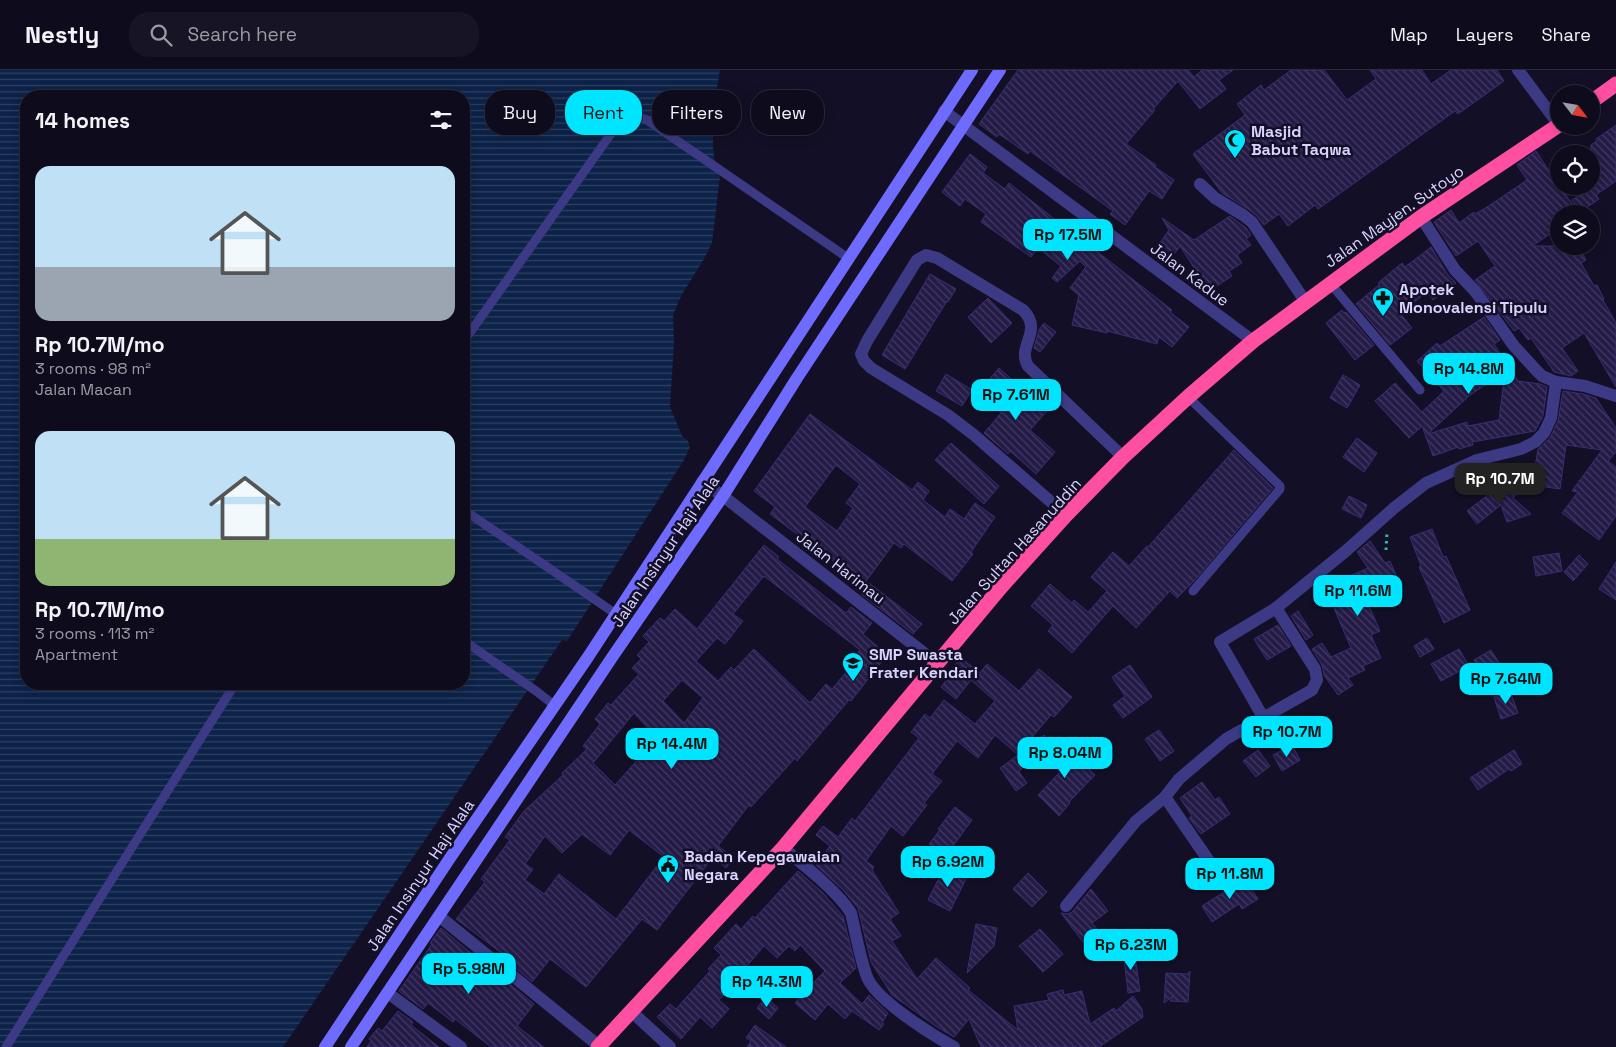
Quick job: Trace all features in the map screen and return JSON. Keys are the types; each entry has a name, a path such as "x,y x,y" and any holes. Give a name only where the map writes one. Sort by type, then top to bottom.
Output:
{"highway":[{"path":"1600,96 1616,84"},
{"name":"Jalan Mayjen. Sutoyo","path":"1253,341 1421,217 1550,131"},
{"name":"Jalan Sultan Hasanuddin","path":"599,1046 783,848 1001,587 1066,515 1123,457 1253,341"}],"main road":[{"name":"Jalan Insinyur Haji Alala","path":"325,1047 616,614 972,70"},
{"name":"Jalan Insinyur Haji Alala","path":"351,1047 723,496 797,378 1000,70"}],"street":[{"path":"1518,70 1550,113"},
{"name":"Jalan Kadue","path":"944,111 1253,341"},
{"path":"1200,184 1215,198 1243,214 1252,222 1305,301"},
{"path":"1421,217 1455,270 1489,309 1514,346 1542,376 1556,382 1585,386 1616,396"},
{"path":"1066,515 974,435 948,415 871,368 864,361 861,354 867,341 917,260 926,255 937,258 1023,310 1031,323 1030,335 1024,356 1028,366 1123,457"},
{"path":"1263,718 1220,642 1276,608 1426,483 1477,460 1521,450 1535,442 1544,433 1551,418 1556,382"},
{"name":"Jalan Harimau","path":"702,482 723,496 938,664"},
{"path":"1066,906 1136,821 1165,797 1178,779 1226,739 1312,690 1317,680 1315,669 1276,608"},
{"path":"1165,797 1211,864 1228,880"},
{"path":"783,848 836,894 851,913 867,978 874,989 887,1002 920,1026 954,1047"},
{"path":"439,916 599,1046"},
{"path":"388,993 461,1047"},
{"path":"632,1012 670,1047"}],"lane":[{"path":"470,332 620,120 631,114 646,120 848,258"},
{"path":"1330,283 1420,390"},
{"path":"1188,397 1280,484 1280,489 1192,591"},
{"name":"Jalan Insinyur Haji Alala","path":"470,514 616,614"},
{"path":"470,645 536,690 554,705"},
{"path":"6,1047 232,690"}],"water":[{"path":"0,70 720,70 717,90 652,90 652,135 713,135 715,163 720,176 712,243 682,294 673,315 674,342 670,407 682,436 688,441 690,447 684,460 567,641 562,640 283,1047 0,1047"}],"building":[{"path":"1018,70 1188,70 1194,77 1202,70 1233,70 1219,80 1226,89 1200,109 1178,81 1126,144 1174,180 1162,199 1149,191 1125,225 1110,214 1113,211 1030,151 1028,154 999,134 997,137 979,124"},
{"path":"1291,70 1324,70 1347,100 1376,79 1370,70 1422,70 1431,84 1451,70 1497,70 1504,81 1458,114 1455,111 1318,209 1315,205 1288,226 1279,214 1264,225 1248,209 1222,193 1193,154 1245,115 1237,104 1261,85 1264,90"},
{"path":"1616,125 1616,181 1600,192 1600,145 1591,145 1597,141 1596,139"},
{"path":"1536,151 1550,172 1550,195 1566,195 1573,205 1550,205 1550,234 1532,246 1550,246 1550,255 1584,255 1586,260 1581,263 1594,286 1597,285 1616,323 1616,387 1584,333 1562,348 1578,371 1571,376 1554,372 1531,338 1528,340 1519,328 1514,331 1475,280 1495,266 1478,241 1456,256 1434,222 1451,210 1459,223 1527,180 1517,165"},
{"path":"970,154 987,167 983,173 1005,189 1009,183 1057,221 1049,232 1073,250 1081,239 1172,310 1170,312 1189,327 1172,347 1159,337 1157,344 1107,331 1107,333 1072,325 1079,295 1070,288 1086,267 1080,261 1057,282 1052,278 1061,266 1038,248 1031,257 981,222 986,214 965,199 960,206 942,192"},
{"path":"1580,195 1596,195 1599,199 1590,205 1575,205 1572,200"},
{"path":"1230,216 1246,228 1251,235 1246,239 1251,245 1237,255 1242,263 1229,271 1232,276 1209,291 1180,246 1170,260 1155,250 1169,230 1162,218 1194,240"},
{"path":"1431,247 1448,275 1456,283 1433,300 1427,292 1400,313 1412,328 1390,345 1356,304 1402,263 1405,267"},
{"path":"930,274 956,289 905,369 882,355"},
{"path":"988,298 1012,323 991,343 968,317"},
{"path":"1342,310 1344,313 1346,312 1374,345 1355,360 1326,323"},
{"path":"1484,317 1500,340 1494,344 1518,381 1540,384 1547,387 1543,416 1535,431 1472,442 1473,445 1459,449 1458,447 1433,456 1422,426 1409,438 1375,401 1395,383 1422,412 1444,391 1417,361 1437,343 1440,346","holes":["1505,372 1499,420 1468,426 1467,422 1428,434 1470,395"]},
{"path":"1044,323 1056,332 1040,352 1034,348 1039,330"},
{"path":"999,368 1047,411 1030,430 1055,452 1036,474 1010,451 1008,454 984,433 1001,413 978,392"},
{"path":"946,374 972,390 962,406 936,391"},
{"path":"1343,375 1360,385 1347,408 1330,398"},
{"path":"1563,391 1596,398 1616,428 1616,452 1608,461 1616,467 1616,516 1599,540 1562,513 1578,492 1572,491 1602,450 1566,445 1560,489 1532,485 1538,449 1550,438 1558,421"},
{"path":"810,414 912,490 918,482 929,491 923,500 945,517 950,509 964,519 975,503 995,517 971,552 973,554 952,581 904,544 901,548 894,543 864,584 770,514 775,507 754,491","holes":["836,465 860,484 846,503 853,508 837,531 805,507"]},
{"path":"1357,438 1377,453 1364,472 1343,457"},
{"path":"951,443 999,486 984,504 935,460"},
{"path":"1234,450 1273,488 1194,581 1177,598 1170,591 1136,628 1113,606 1072,653 1048,631 1053,625 1031,606 1050,584 1072,603 1074,600 1088,612 1107,591 1091,577 1113,552 1129,566"},
{"path":"1528,480 1513,498 1531,514 1507,522 1501,505 1477,524 1467,511 1489,494"},
{"path":"1349,496 1367,505 1361,518 1342,509"},
{"path":"1432,529 1443,557 1446,556 1470,610 1444,623 1419,567 1421,566 1410,537"},
{"path":"1370,541 1385,563 1390,561 1403,592 1369,606 1380,631 1371,635 1381,658 1363,666 1365,670 1348,678 1353,685 1338,695 1324,675 1322,665 1312,649 1322,643 1331,657 1351,648 1325,587 1368,568 1357,552"},
{"path":"764,545 779,557 777,559 846,613 851,607 872,623 863,634 887,655 851,701 849,700 797,761 795,758 751,807 749,805 718,846 734,858 726,868 713,857 657,930 642,919 586,987 550,959 532,982 505,959 507,957 456,919 485,882 481,879 510,840 505,837 524,811 563,775 562,773 587,749 583,746 600,724 595,719 608,703 611,705 639,674 632,668 641,659 637,655 649,642 643,636 660,618 664,621 675,609 697,629","holes":["764,576 860,650 854,658 856,660 832,689 826,684 810,703 754,649 734,670 731,667 718,681 696,661 717,638 725,644 743,621 733,614","682,680 703,698 684,723 663,701","634,713 657,738 615,785 593,763","629,830 664,857 616,919 559,874 544,894 525,880 533,869 525,864 545,836 562,853 582,834 610,855"]},
{"path":"1559,553 1562,571 1536,576 1533,557"},
{"path":"1579,555 1588,564 1573,581 1564,572"},
{"path":"1616,562 1616,600 1599,589"},
{"path":"869,583 922,624 913,634 861,594"},
{"path":"1298,611 1313,635 1306,640 1291,616"},
{"path":"1278,625 1291,646 1267,660 1254,639"},
{"path":"1427,638 1434,649 1420,657 1414,646"},
{"path":"1459,649 1469,666 1441,681 1431,664"},
{"path":"1491,650 1503,669 1485,679 1474,660"},
{"path":"961,658 980,673 987,664 1019,691 1039,669 1072,697 1054,717 1051,715 1028,742 1031,745 1044,735 1047,739 1019,772 1027,783 1016,791 1000,768 1018,755 995,735 978,758 957,741 932,774 942,781 924,803 927,805 903,836 891,826 866,861 874,867 872,870 899,913 890,919 901,936 892,941 917,979 936,958 970,988 968,990 1018,1030 1014,1006 1049,1000 1047,994 1063,990 1064,995 1082,991 1090,1024 1114,1008 1116,1011 1133,996 1142,1009 1143,1017 1099,1047 981,1047 969,1019 954,1037 937,1027 892,995 871,962 858,908 844,891 816,865 830,846 816,835 823,826 838,837 852,818 855,821 919,738 911,732 925,714 930,718 944,700 975,724 995,701 971,680 956,699 941,687 956,668 954,666"},
{"path":"1130,665 1152,697 1123,718 1113,705 1125,696 1112,677"},
{"path":"1510,691 1518,713 1501,719 1494,697"},
{"path":"1159,730 1174,751 1160,761 1145,739"},
{"path":"1061,741 1095,775 1069,802 1059,816 1038,795 1060,772 1045,758"},
{"path":"1292,745 1300,760 1282,771 1273,755"},
{"path":"1258,750 1270,766 1256,777 1243,761"},
{"path":"1514,750 1522,764 1511,771 1509,769 1478,790 1470,778"},
{"path":"1202,782 1215,800 1219,797 1230,814 1201,834 1189,818 1192,816 1180,798"},
{"path":"955,807 972,820 945,857 929,844"},
{"path":"946,864 968,875 950,911 928,900"},
{"path":"798,871 823,893 843,916 856,968 840,983 862,1004 869,995 888,1013 882,1023 884,1024 879,1030 852,1011 845,1019 828,1004 815,1020 795,1003 825,971 800,945 795,951 789,946 777,958 764,946 719,1000 729,1009 712,1028 700,1017 681,1039 657,1017 670,1004 676,1009 710,971 708,969 721,955 714,948 736,924 741,929 753,916 755,918"},
{"path":"1028,873 1047,892 1032,907 1013,889"},
{"path":"1245,879 1258,899 1242,909 1239,904 1212,922 1202,906"},
{"path":"1091,889 1108,911 1092,923 1098,930 1083,942 1061,913 1068,914 1072,912"},
{"path":"976,924 997,928 994,946 967,973"},
{"path":"441,928 471,953 465,961 489,980 495,972 534,1004 517,1026 544,1047 491,1047 455,1019 453,1022 428,1003 423,1009 399,991"},
{"path":"1040,929 1063,954 1043,972 1019,946"},
{"path":"1134,949 1140,991 1128,993 1123,950"},
{"path":"1190,971 1188,1002 1170,1001 1173,996 1164,1003 1166,973 1188,974"},
{"path":"766,997 778,1008 769,1019 757,1008"},
{"path":"398,1011 413,1022 411,1025 439,1047 367,1047 371,1041 369,1039 378,1028 382,1031"},
{"path":"755,1025 786,1047 747,1047 751,1041 746,1038"}],"place":[{"name":"Masjid Babut Taqwa","path":"1235,159"},
{"name":"Apotek Monovalensi Tipulu","path":"1383,317"},
{"name":"SMP Swasta Frater Kendari","path":"853,682"},
{"name":"Badan Kepegawaian Negara","path":"668,884"}]}
